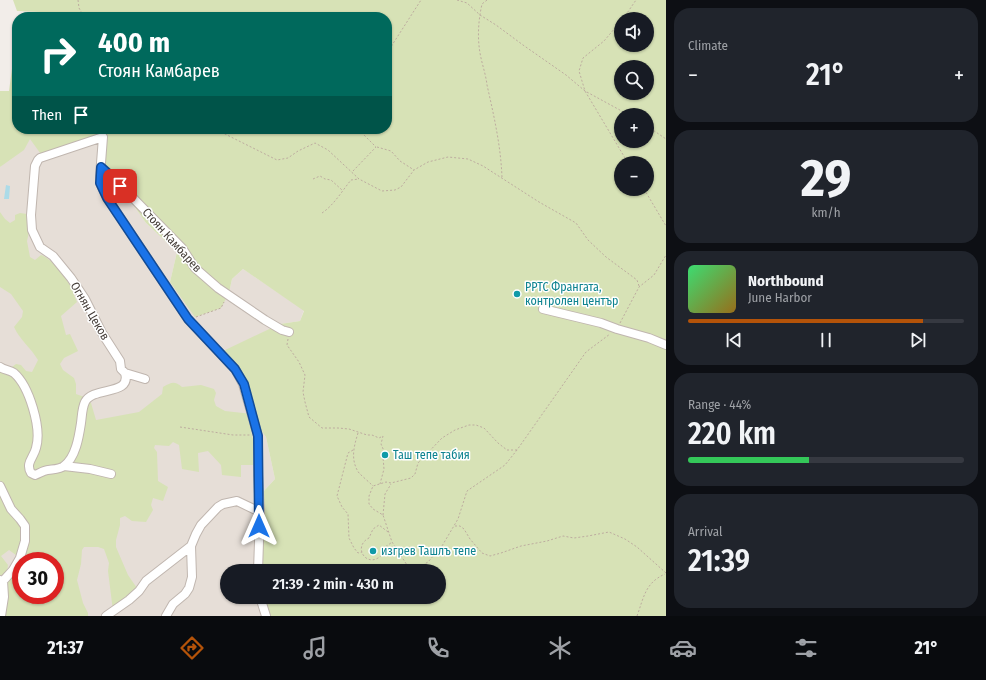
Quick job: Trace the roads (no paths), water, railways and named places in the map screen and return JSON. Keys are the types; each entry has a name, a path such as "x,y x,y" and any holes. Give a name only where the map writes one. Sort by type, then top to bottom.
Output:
{"street":[{"name":"Огнян Цеков","path":"101,167 103,137 38,160 35,166 31,215 32,230 40,247 53,256 74,283 85,300 102,333 120,361 121,369 125,373"},
{"name":"Стоян Камбарев","path":"101,167 182,248 195,268 228,295 265,320 282,330 289,332"},
{"path":"101,167 100,183 107,198 190,322 235,369 244,384 258,436 260,512 258,564"},
{"path":"543,309 601,323 666,345"},
{"path":"0,367 13,373 25,387 31,402 36,422 37,441 34,453 29,461 29,468 32,474 64,466 90,469 111,474"},
{"path":"64,466 74,452 79,434 83,408 87,398 93,394 117,389 124,385 126,382 125,373 144,379"},
{"path":"0,486 11,509 25,526 25,541 20,558 13,570 2,580 4,597 0,616"},
{"path":"166,616 173,604 190,588 192,577 191,546 202,525 215,510 222,504 237,501 260,512"},
{"path":"106,616 129,600 139,591 146,581 191,546"},
{"path":"262,604 266,616"}],"water":[{"path":"6,185 10,186 9,199 4,199"}],"place":[{"name":"РРТС Франгата, контролен център","path":"517,294"},
{"name":"Таш тепе табия","path":"385,455"},
{"name":"изгрев Ташлъ тепе","path":"373,551"}]}
